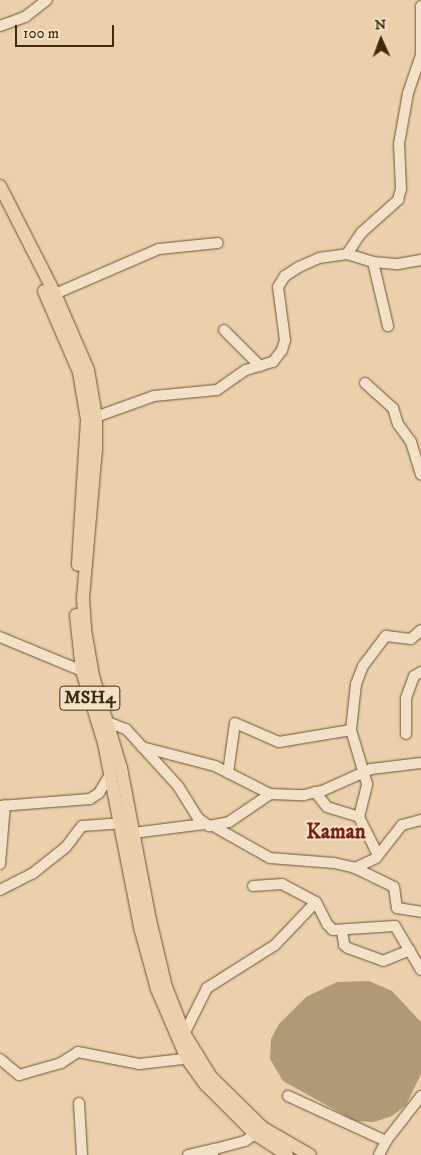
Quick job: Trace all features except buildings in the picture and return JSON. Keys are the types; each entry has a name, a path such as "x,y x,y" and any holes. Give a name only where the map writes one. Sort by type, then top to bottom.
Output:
{"main road":[{"name":"MSH4","path":"0,186 51,296 79,372 92,418 76,599 76,632 102,720 129,827 145,948 157,990 206,1085 287,1155"},
{"name":"MSH4","path":"0,204 51,296"},
{"name":"MSH4","path":"102,720 111,773 129,827"},
{"name":"MSH4","path":"259,1131 310,1155"}],"street":[{"path":"0,26 25,17 47,0"},
{"path":"347,254 361,233 398,200 401,189 399,144 421,55 421,6"},
{"path":"51,296 159,249 218,243"},
{"path":"92,418 154,396 217,390 246,370 273,362 282,350 285,340 278,287 285,276 319,258 347,254 373,262 398,264 421,260"},
{"path":"373,262 388,326"},
{"path":"224,330 260,366"},
{"path":"365,383 393,408 398,424 411,442 421,474"},
{"path":"378,855 359,817 367,792 351,730 356,684 363,666 381,639 391,635 411,639 421,630"},
{"path":"0,637 88,674"},
{"path":"406,734 406,698 414,676 421,672"},
{"path":"102,720 126,729 178,786 209,825 270,858 334,862 355,868 394,887 397,908 421,912"},
{"path":"228,773 235,723 278,742 290,743 351,730"},
{"path":"142,746 179,754 228,773 270,794 315,792 371,769 421,763"},
{"path":"0,864 2,806 90,799 98,793 111,773"},
{"path":"315,792 327,807 359,817"},
{"path":"0,890 32,874 66,847 82,826 209,825 229,822 270,794"},
{"path":"355,868 378,855 402,825 421,820"},
{"path":"253,886 282,884 316,902 327,924 333,930 395,926 421,970"},
{"path":"182,1038 199,999 208,988 275,945 316,902"},
{"path":"342,930 344,945 383,961 410,950"},
{"path":"0,1059 19,1075 61,1063 78,1052 139,1064 192,1058"},
{"path":"288,1096 386,1141"},
{"path":"379,1155 386,1141 421,1096"},
{"path":"79,1103 82,1155"},
{"path":"188,1155 213,1152 245,1141 259,1131"}],"shaded area":[{"path":"369,981 392,991 421,1022 421,1074 406,1105 392,1116 374,1122 355,1121 283,1081 270,1059 271,1039 279,1024 306,997 337,982"}],"district":[{"name":"Kaman","path":"336,832"}]}
